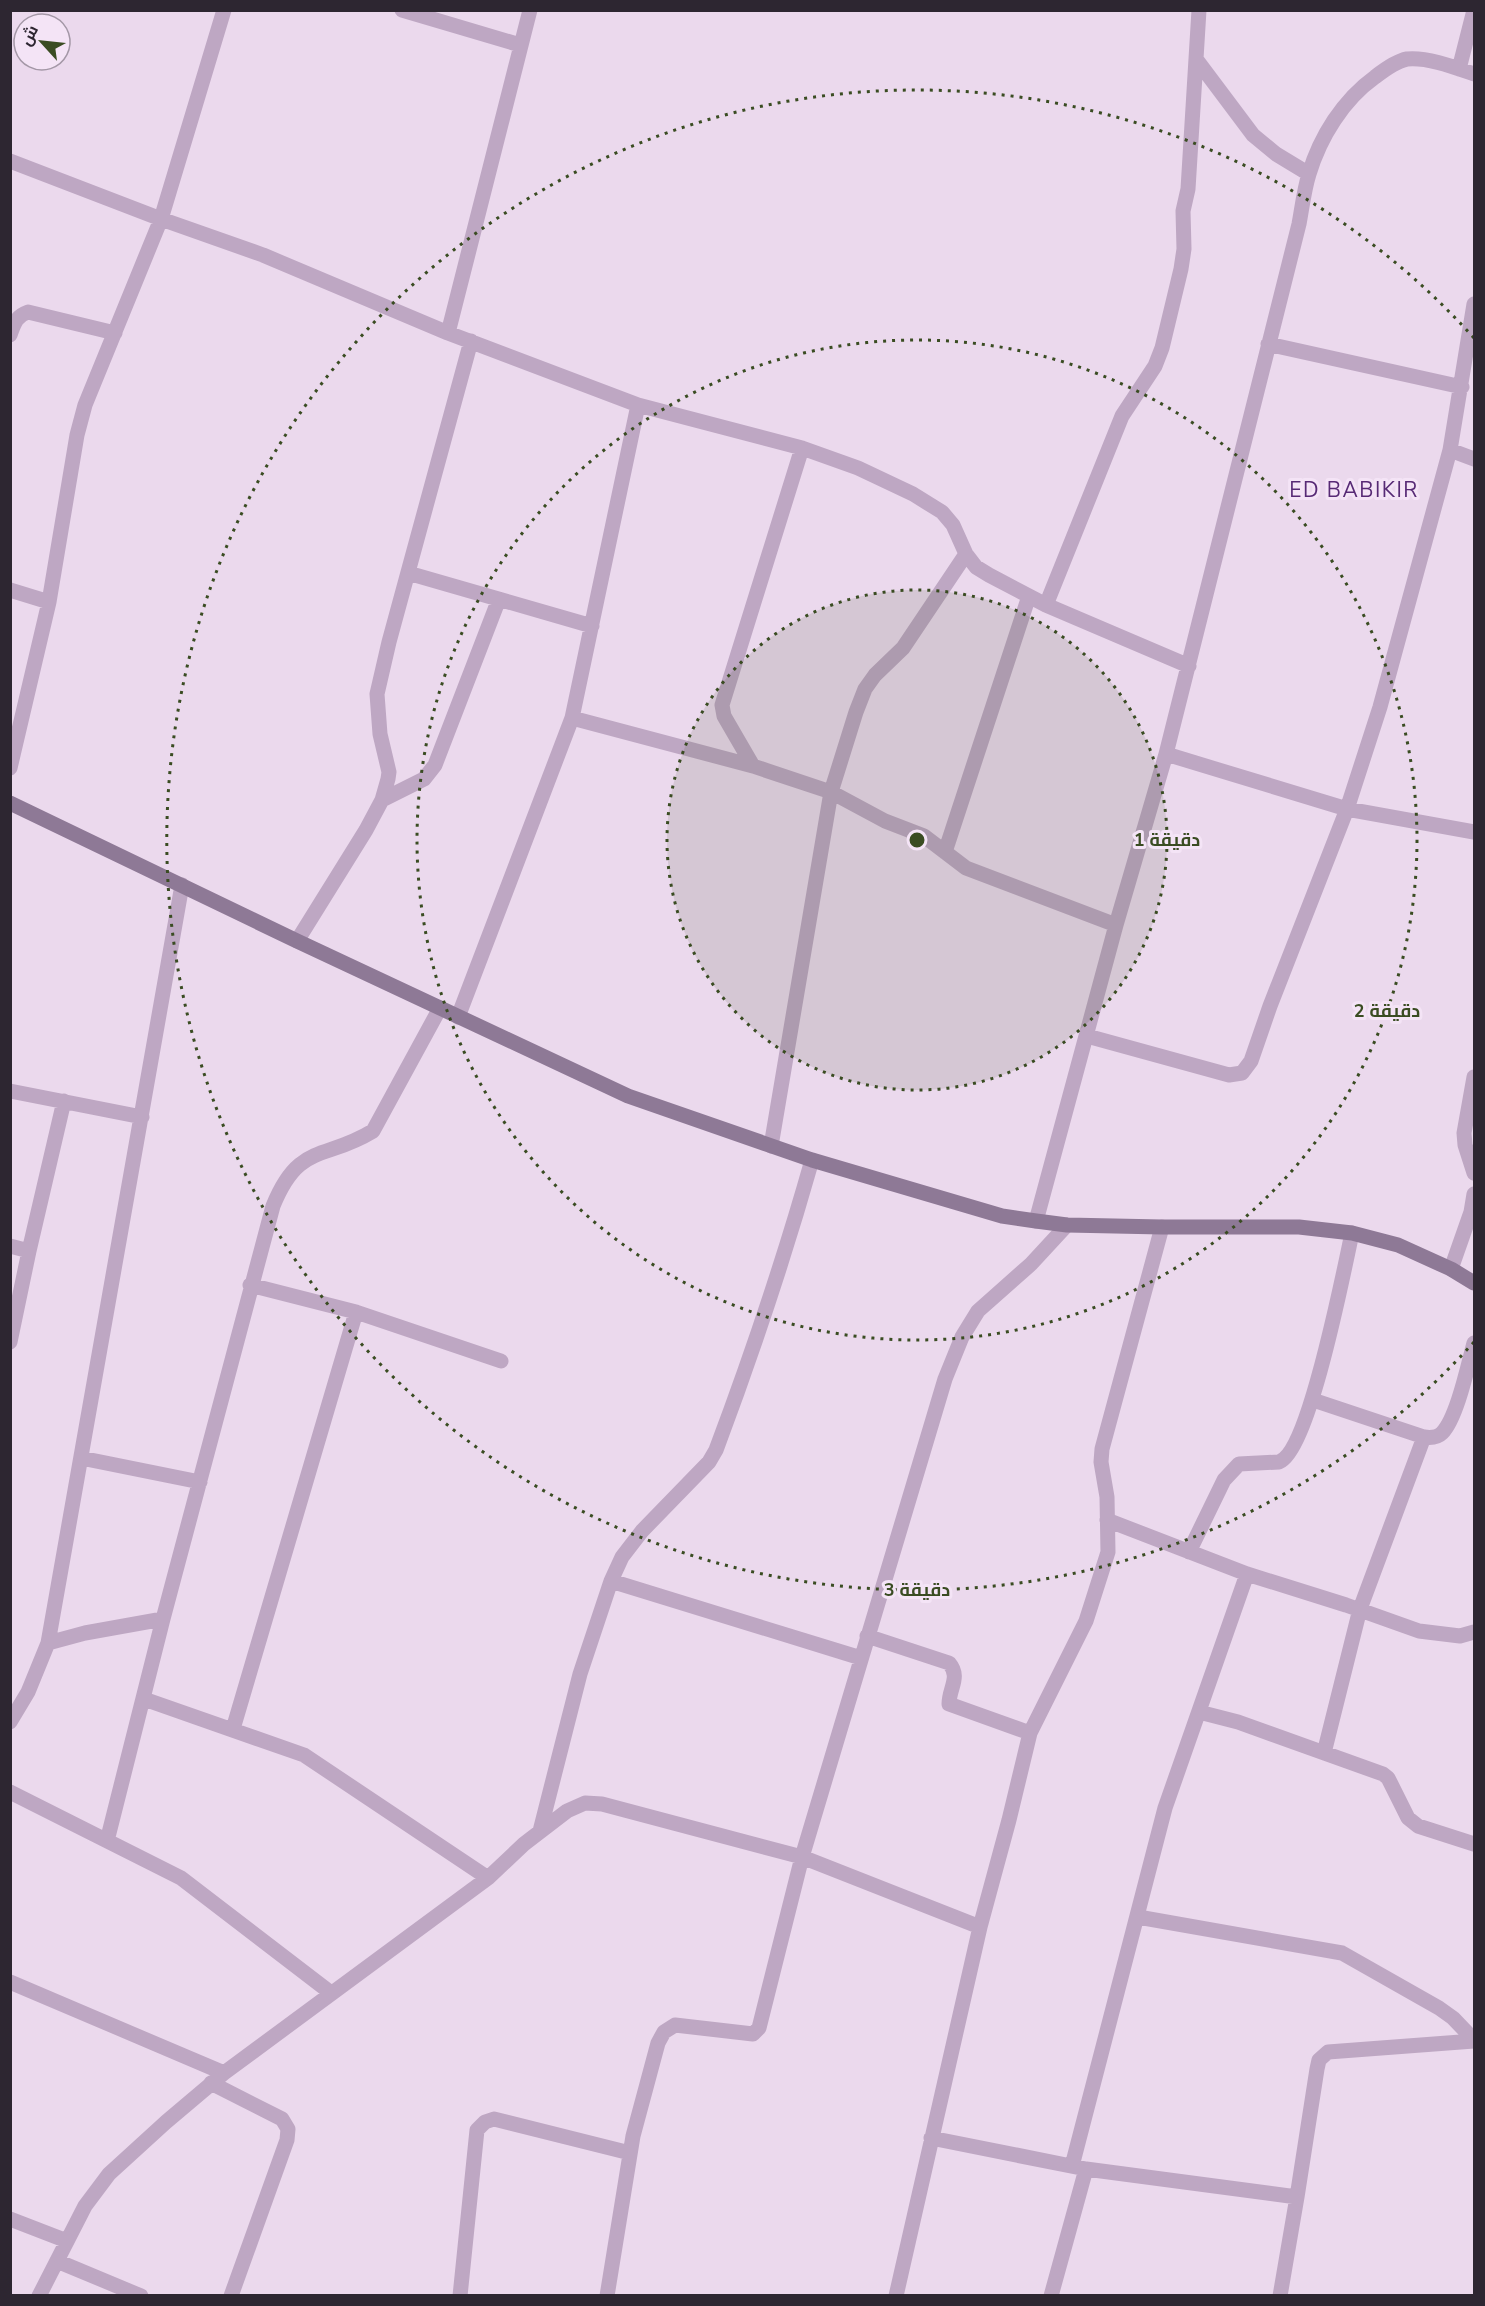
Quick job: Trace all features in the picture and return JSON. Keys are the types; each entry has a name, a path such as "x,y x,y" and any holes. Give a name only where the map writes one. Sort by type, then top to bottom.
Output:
{"street":[{"path":"10,768 49,602 85,405 161,219 224,10"},
{"path":"402,10 520,45"},
{"path":"448,333 488,183 530,10"},
{"path":"1046,605 1122,416 1155,366 1162,348 1184,249 1182,229 1188,189 1199,10"},
{"path":"1458,69 1474,10"},
{"path":"1196,59 1253,135 1309,174"},
{"path":"1036,1221 1189,666 1299,224 1309,174 1323,140 1341,110 1361,87 1385,69 1406,59 1430,62 1474,74"},
{"path":"10,161 263,255 448,333 638,405 802,448 876,477 912,494 942,512 953,525 966,554 976,567 1046,605 1189,666"},
{"path":"1087,1036 1229,1075 1242,1073 1251,1061 1270,1006 1347,809 1380,707 1450,450 1474,304"},
{"path":"10,335 15,320 28,312 115,333"},
{"path":"297,941 382,800 389,772 380,734 377,694 471,341"},
{"path":"1268,344 1462,387"},
{"path":"458,1017 572,718 638,405"},
{"path":"753,766 724,716 722,705 802,448"},
{"path":"1450,450 1474,459"},
{"path":"771,1146 831,792 865,689 874,675 903,648 966,554"},
{"path":"408,573 592,626"},
{"path":"10,590 49,602"},
{"path":"945,852 1029,596"},
{"path":"382,800 424,779 435,765 499,599"},
{"path":"572,718 753,766 831,792 885,820 924,836 974,872 1116,925"},
{"path":"1166,754 1347,809 1474,832"},
{"path":"10,802 297,941 628,1096 812,1160 992,1214 1036,1221 1067,1225 1299,1227 1352,1233 1398,1245 1451,1269 1474,1283"},
{"path":"10,1722 28,1692 48,1643 182,885"},
{"path":"107,1841 250,1285 280,1188 295,1167 318,1152 358,1139 372,1131 440,1008"},
{"path":"1474,1077 1465,1120 1474,1173"},
{"path":"10,1090 142,1117"},
{"path":"10,1342 64,1101"},
{"path":"540,1831 580,1674 611,1581 622,1557 642,1531 709,1462 716,1450 788,1247 812,1160"},
{"path":"1451,1269 1471,1212 1474,1194"},
{"path":"607,2295 630,2153 658,2043 664,2032 675,2025 743,2034 753,2034 759,2028 802,1857 945,1379 962,1336 978,1311 1031,1264 1067,1225"},
{"path":"896,2295 980,1927 1030,1733 1086,1621 1108,1552 1107,1497 1101,1462 1102,1449 1162,1227"},
{"path":"1189,1552 1224,1480 1232,1470 1239,1464 1285,1460 1292,1450 1313,1400 1352,1233"},
{"path":"10,1246 29,1251"},
{"path":"250,1285 356,1312 501,1361"},
{"path":"233,1729 356,1312"},
{"path":"1313,1400 1424,1437 1437,1436 1449,1423 1461,1392 1474,1343"},
{"path":"1324,1753 1360,1609 1424,1437"},
{"path":"81,1458 200,1482"},
{"path":"1107,1520 1247,1574 1360,1609 1419,1631 1461,1636 1474,1632"},
{"path":"1051,2295 1079,2167 1165,1808 1247,1574"},
{"path":"611,1581 861,1658"},
{"path":"48,1643 85,1633 163,1619"},
{"path":"867,1636 950,1663 955,1670 955,1678 949,1704 1030,1733"},
{"path":"10,1693 28,1692"},
{"path":"144,1699 304,1755 488,1878"},
{"path":"1199,1712 1238,1722 1385,1775 1408,1818 1418,1826 1474,1844"},
{"path":"10,1792 197,1888 331,1993"},
{"path":"39,2295 85,2206 109,2174 211,2083 488,1878 540,1831 567,1811 585,1803 602,1804 802,1857 980,1927"},
{"path":"1138,1917 1342,1953 1438,2008 1474,2040"},
{"path":"10,1982 224,2073"},
{"path":"1280,2295 1319,2060 1328,2052 1474,2040"},
{"path":"211,2083 282,2119 288,2129 287,2140 231,2295"},
{"path":"460,2295 477,2130 485,2122 494,2119 630,2153"},
{"path":"931,2138 1079,2167 1297,2197"},
{"path":"10,2218 67,2241"},
{"path":"57,2261 141,2295"}],"district":[{"name":"ED BABIKIR","path":"1354,490"}]}
